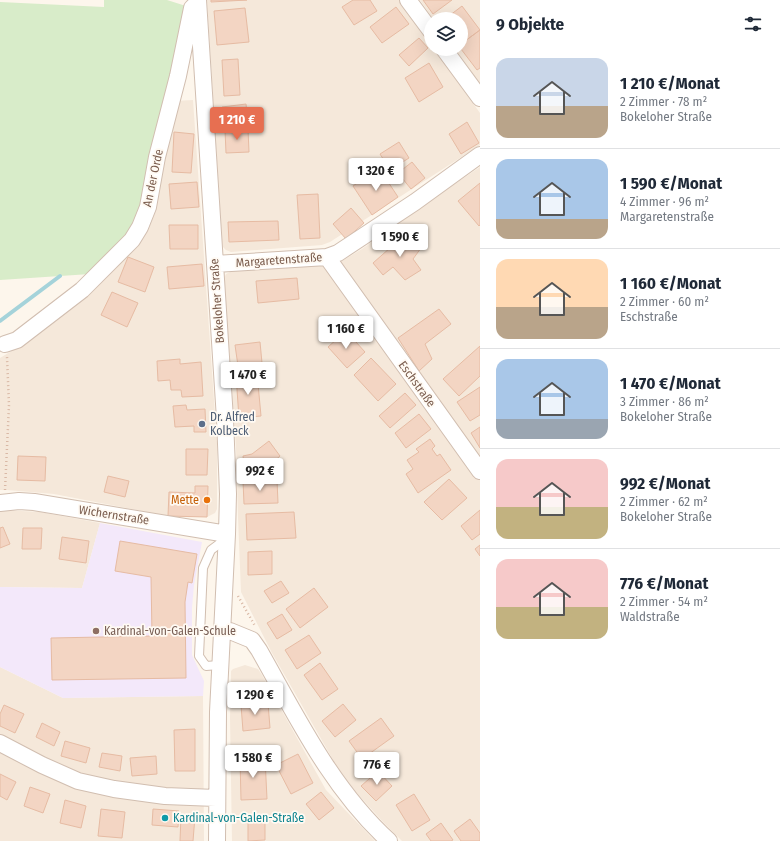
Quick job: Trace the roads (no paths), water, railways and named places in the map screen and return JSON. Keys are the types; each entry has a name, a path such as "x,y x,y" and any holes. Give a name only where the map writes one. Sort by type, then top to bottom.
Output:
{"street":[{"path":"408,0 424,22"},
{"name":"Bokeloher Straße","path":"198,1 225,419 228,494 219,666 216,798 217,841"},
{"name":"An der Orde","path":"5,344 17,340 82,290 132,240 140,227 148,207 156,157 178,76 192,8 198,1"},
{"path":"449,56 480,98"},
{"name":"Margaretenstraße","path":"215,264 327,257 338,253 415,202 480,155"},
{"name":"Eschstraße","path":"327,257 480,471"},
{"name":"Wichernstraße","path":"2,502 34,502 227,534"},
{"path":"221,631 230,631 252,640 321,759 347,796 389,841"},
{"path":"0,743 42,765 78,781 114,789 165,796 216,798"}],"lane":[{"path":"219,666 206,666 199,656 204,568 211,550 219,544 227,534"}],"waterway":[{"path":"0,321 60,276"}],"place":[{"name":"Dr. Alfred Kolbeck","path":"202,424"},
{"name":"Mette","path":"207,500"},
{"name":"Kardinal-von-Galen-Schule","path":"96,631"},
{"name":"Kardinal-von-Galen-Straße","path":"165,818"}]}
